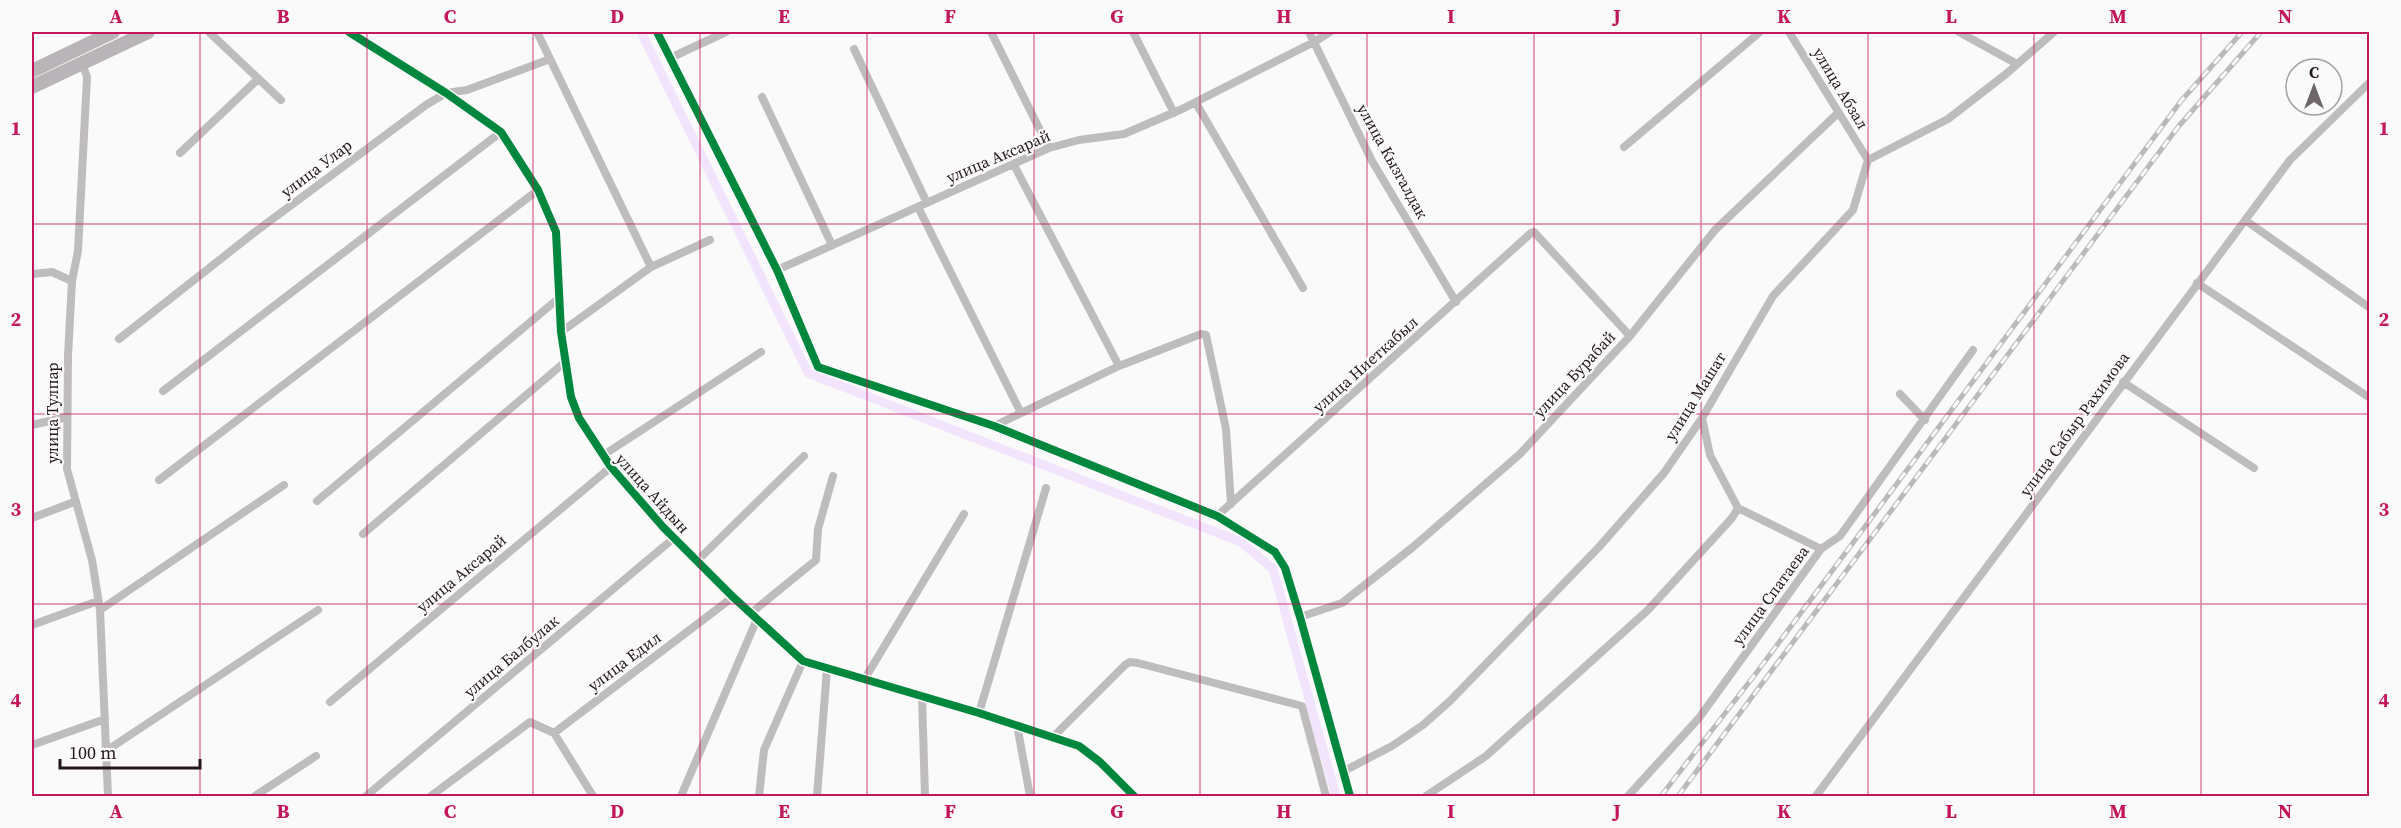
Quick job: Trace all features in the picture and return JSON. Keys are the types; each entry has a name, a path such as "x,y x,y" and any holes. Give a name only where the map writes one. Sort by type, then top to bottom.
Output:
{"main road":[{"path":"32,71 113,32"},
{"path":"32,87 148,32"}],"street":[{"path":"209,32 281,100"},
{"name":"улица Айдын","path":"349,32 446,93 501,132 538,190 555,232 561,332 570,397 579,418 610,467 674,538 733,597 803,661 1017,725 1079,746 1100,762 1134,796"},
{"path":"537,32 651,267"},
{"path":"657,32 777,270 818,367 993,426 1217,516 1275,552 1285,568 1350,796"},
{"path":"670,58 726,32"},
{"path":"991,32 1049,148"},
{"path":"1133,32 1174,113"},
{"name":"улица Кызгалдак","path":"1309,32 1372,161 1456,302"},
{"name":"улица Аксарай","path":"777,270 1049,148 1079,140 1124,135 1196,103 1330,32"},
{"path":"1624,147 1760,32"},
{"path":"1959,32 2017,64"},
{"path":"1868,160 1948,119 2054,32"},
{"name":"улица Абзал","path":"1793,33 1838,113 1868,160"},
{"path":"854,49 923,205 1021,413"},
{"name":"улица Улар","path":"119,339 255,232 426,105 446,93 466,90 550,59"},
{"name":"улица Тулпар","path":"82,63 87,76 78,251 72,281 67,469 74,502 92,560 99,605 108,796"},
{"path":"180,153 258,80"},
{"name":"улица Сабыр Рахимова","path":"1816,796 2290,160 2370,81"},
{"path":"762,97 832,245"},
{"path":"1196,103 1303,288"},
{"name":"улица Бурабай","path":"1300,617 1342,603 1422,540 1520,454 1630,336 1715,230 1838,113"},
{"path":"163,391 501,132"},
{"name":"улица Машат","path":"1344,771 1392,746 1423,725 1451,700 1599,547 1664,473 1702,418 1773,296 1853,210 1868,160"},
{"path":"1014,165 1119,366"},
{"path":"159,480 538,190"},
{"path":"2245,220 2370,308"},
{"name":"улица Ниеткабыл","path":"1217,516 1531,233 1534,232 1630,336"},
{"path":"561,332 651,267 710,240"},
{"path":"32,274 52,272 72,281"},
{"path":"2197,283 2370,398"},
{"path":"318,501 559,298"},
{"path":"993,426 1119,366 1201,334 1206,335 1226,429 1231,504"},
{"name":"улица Спатаева","path":"1628,796 1699,718 1821,549 1840,536 1973,350"},
{"path":"602,456 761,352"},
{"path":"363,534 565,362"},
{"path":"2123,382 2254,468"},
{"path":"1900,394 1925,420"},
{"path":"32,425 67,417"},
{"path":"1702,418 1710,455 1738,508 1821,549"},
{"path":"697,561 804,456"},
{"name":"улица Аксарай","path":"330,702 610,467"},
{"path":"681,796 754,616 816,560 818,529 833,476"},
{"path":"32,626 99,605 284,485"},
{"path":"978,713 1046,489"},
{"path":"32,518 74,502"},
{"path":"1426,796 1486,756 1648,610 1738,508"},
{"path":"864,680 964,514"},
{"name":"улица Балбулак","path":"366,796 674,538"},
{"name":"улица Едил","path":"554,733 733,597"},
{"path":"106,751 318,610"},
{"path":"759,796 764,750 803,661"},
{"path":"1053,738 1125,666 1130,662 1138,663 1302,706 1326,796"},
{"path":"817,796 827,669"},
{"path":"922,697 925,796"},
{"path":"32,745 105,719"},
{"path":"431,796 530,722 554,733 593,796"},
{"path":"1017,725 1030,796"},
{"path":"255,796 316,756"}],"waterway":[{"path":"641,32 808,373 1241,542 1273,569 1336,796"}],"railway":[{"path":"1661,796 1757,672 2181,101 2242,32"},
{"path":"1678,796 2178,127 2261,32"}],"cycle path":[{"path":"349,32 446,93 501,132 538,190 556,232 561,332 571,397 579,418 611,467 663,527 733,597 803,661 979,713 1079,746 1100,762 1134,796"},
{"path":"657,32 777,270 818,367 994,426 1217,516 1275,552 1285,568 1350,796"}]}
